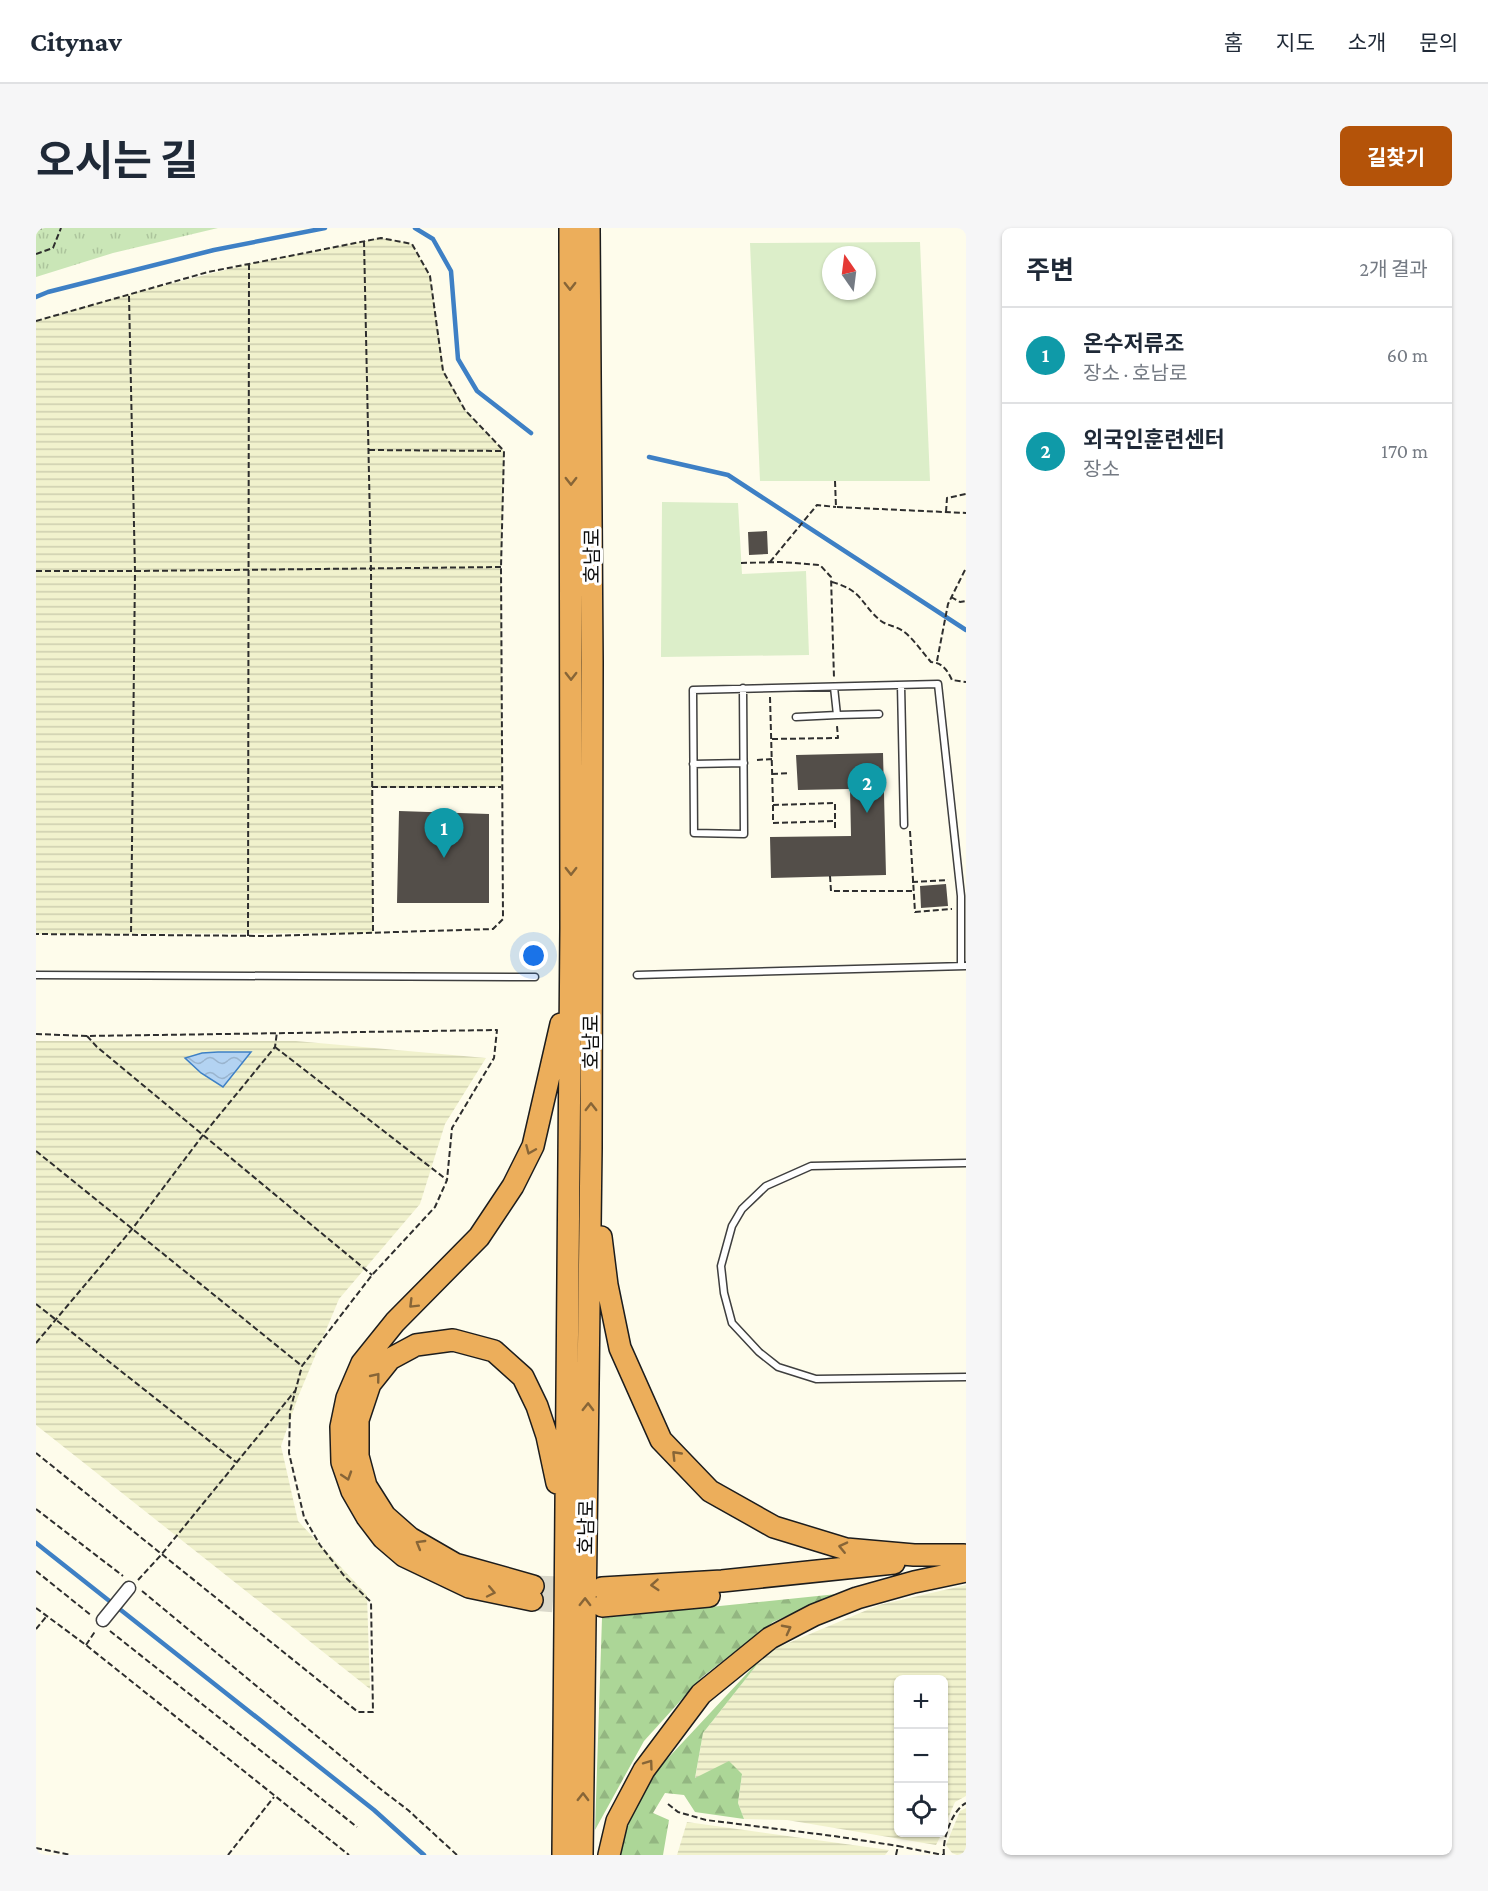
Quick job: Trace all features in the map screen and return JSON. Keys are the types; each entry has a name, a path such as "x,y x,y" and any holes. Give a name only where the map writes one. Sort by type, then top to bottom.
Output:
{"highway":[{"name":"호남로","path":"563,1855 571,928 570,228"},
{"name":"호남로","path":"582,1855 591,1148 592,662 589,228"},
{"path":"565,1544 556,1473 537,1406 523,1377 494,1352 453,1340 416,1345 390,1359 370,1384 358,1420 358,1456 366,1486 385,1516 410,1538 455,1564 533,1593 469,1587 404,1556 383,1538 352,1491 342,1462 341,1427 347,1398 362,1363 395,1322 479,1237 513,1186 533,1146 562,1019 571,928"},
{"path":"591,1148 607,1285 620,1348 661,1440 710,1491 774,1527 846,1549 914,1555 965,1563"},
{"path":"602,1597 722,1581 965,1563"},
{"path":"609,1855 617,1821 644,1770 701,1694 770,1638 814,1615 857,1598 914,1582 965,1563"}],"street":[{"path":"101,1621 132,1586"}],"lane":[{"path":"637,975 964,966 961,896 938,684 743,688 693,690 694,833 744,834 743,688"},
{"path":"900,685 904,825"},
{"path":"834,687 837,715"},
{"path":"796,717 879,714"},
{"path":"693,764 744,763"},
{"path":"36,975 535,977"},
{"path":"966,1163 812,1166 789,1174 766,1186 742,1209 726,1245 721,1266 724,1293 732,1323 759,1352 778,1367 816,1379 966,1377"}],"path":[{"path":"36,229 43,228"},
{"path":"36,254 53,248 61,228"},
{"path":"36,321 208,272 381,238 412,244 430,276 444,371 465,410 504,451 501,567 503,919 493,929 373,933 248,936 36,934"},
{"path":"364,241 371,569 373,933"},
{"path":"248,936 249,264"},
{"path":"129,294 135,572 131,935"},
{"path":"369,450 504,451"},
{"path":"835,481 836,507"},
{"path":"946,512 947,498 966,494"},
{"path":"770,562 817,505 966,513"},
{"path":"741,563 820,565 831,578 834,687"},
{"path":"36,571 135,572 501,567"},
{"path":"937,662 948,604 966,568"},
{"path":"832,582 847,586 858,594 879,620 903,631 931,662 937,662 945,667 952,680 966,682"},
{"path":"951,597 960,602 966,601"},
{"path":"770,694 773,823 835,822"},
{"path":"772,739 838,738 837,724"},
{"path":"757,760 772,759"},
{"path":"772,774 790,773"},
{"path":"372,787 502,787"},
{"path":"773,805 835,803 835,829"},
{"path":"830,876 831,891 913,891"},
{"path":"950,880 912,882 915,912 952,909"},
{"path":"36,1034 87,1036 497,1030 494,1058 452,1128 447,1180 435,1208 372,1275 302,1366 290,1411 289,1453 304,1517 320,1545 345,1577 371,1602 373,1712 358,1712 36,1453"},
{"path":"36,1343 133,1228 203,1135 275,1047 277,1032"},
{"path":"87,1036 97,1047 372,1275"},
{"path":"275,1047 447,1180"},
{"path":"36,1151 302,1366"},
{"path":"36,1304 236,1462"},
{"path":"132,1586 161,1555 297,1389"},
{"path":"36,1509 408,1810 457,1855"},
{"path":"36,1571 357,1827"},
{"path":"36,1608 86,1645 349,1855"},
{"path":"36,1629 46,1616"},
{"path":"86,1645 101,1621"},
{"path":"228,1855 274,1797"},
{"path":"668,1804 678,1812 706,1820 834,1836 943,1855 943,1844 952,1820 959,1807 966,1803"},
{"path":"896,1855 898,1846"},
{"path":"36,1848 70,1855"}],"green space":[{"path":"36,228 218,228 113,253 36,277"},
{"path":"381,238 412,244 430,276 444,371 465,410 504,451 501,567 502,787 372,788 373,933 36,934 36,321 129,294 249,264"},
{"path":"920,242 930,481 760,481 750,243"},
{"path":"662,502 738,503 742,574 806,571 809,655 661,657"},
{"path":"36,1041 296,1041 486,1058 445,1124 420,1204 339,1299 298,1397 281,1446 298,1521 367,1595 370,1689 36,1425"},
{"path":"966,1585 966,1796 955,1802 948,1819 948,1675 894,1675 894,1837 940,1837 936,1845 787,1820 744,1819 738,1803 742,1774 695,1779 703,1733 767,1652 879,1605"},
{"path":"837,1594 773,1622 702,1677 644,1741 595,1830 602,1618"},
{"path":"767,1652 703,1733 695,1778 729,1761 742,1774 738,1803 744,1819 695,1812 684,1795 665,1793 653,1813 669,1820 663,1855 618,1855 641,1787"},
{"path":"966,1808 966,1855 957,1855 952,1853 946,1845 960,1811"},
{"path":"687,1822 889,1850 885,1855 677,1855"}],"water":[{"path":"251,1052 223,1087 201,1073 185,1058 202,1053"}],"building":[{"path":"767,531 768,554 749,555 748,532"},
{"path":"883,753 886,875 771,878 770,837 851,836 850,789 798,790 796,755"},
{"path":"399,811 489,814 489,903 397,903"},
{"path":"946,884 948,906 921,908 920,886"}],"waterway":[{"path":"36,297 214,250 325,228"},
{"path":"415,228 433,239 451,271 458,359 477,391 531,433"},
{"path":"649,457 728,475 966,630"},
{"path":"36,1543 374,1810 424,1855"}],"tunnel":[{"path":"533,1586 583,1588"},
{"path":"532,1600 582,1604"}],"place":[{"name":"외국인훈련센터","path":"867,813"},
{"name":"온수저류조","path":"444,858"}]}
